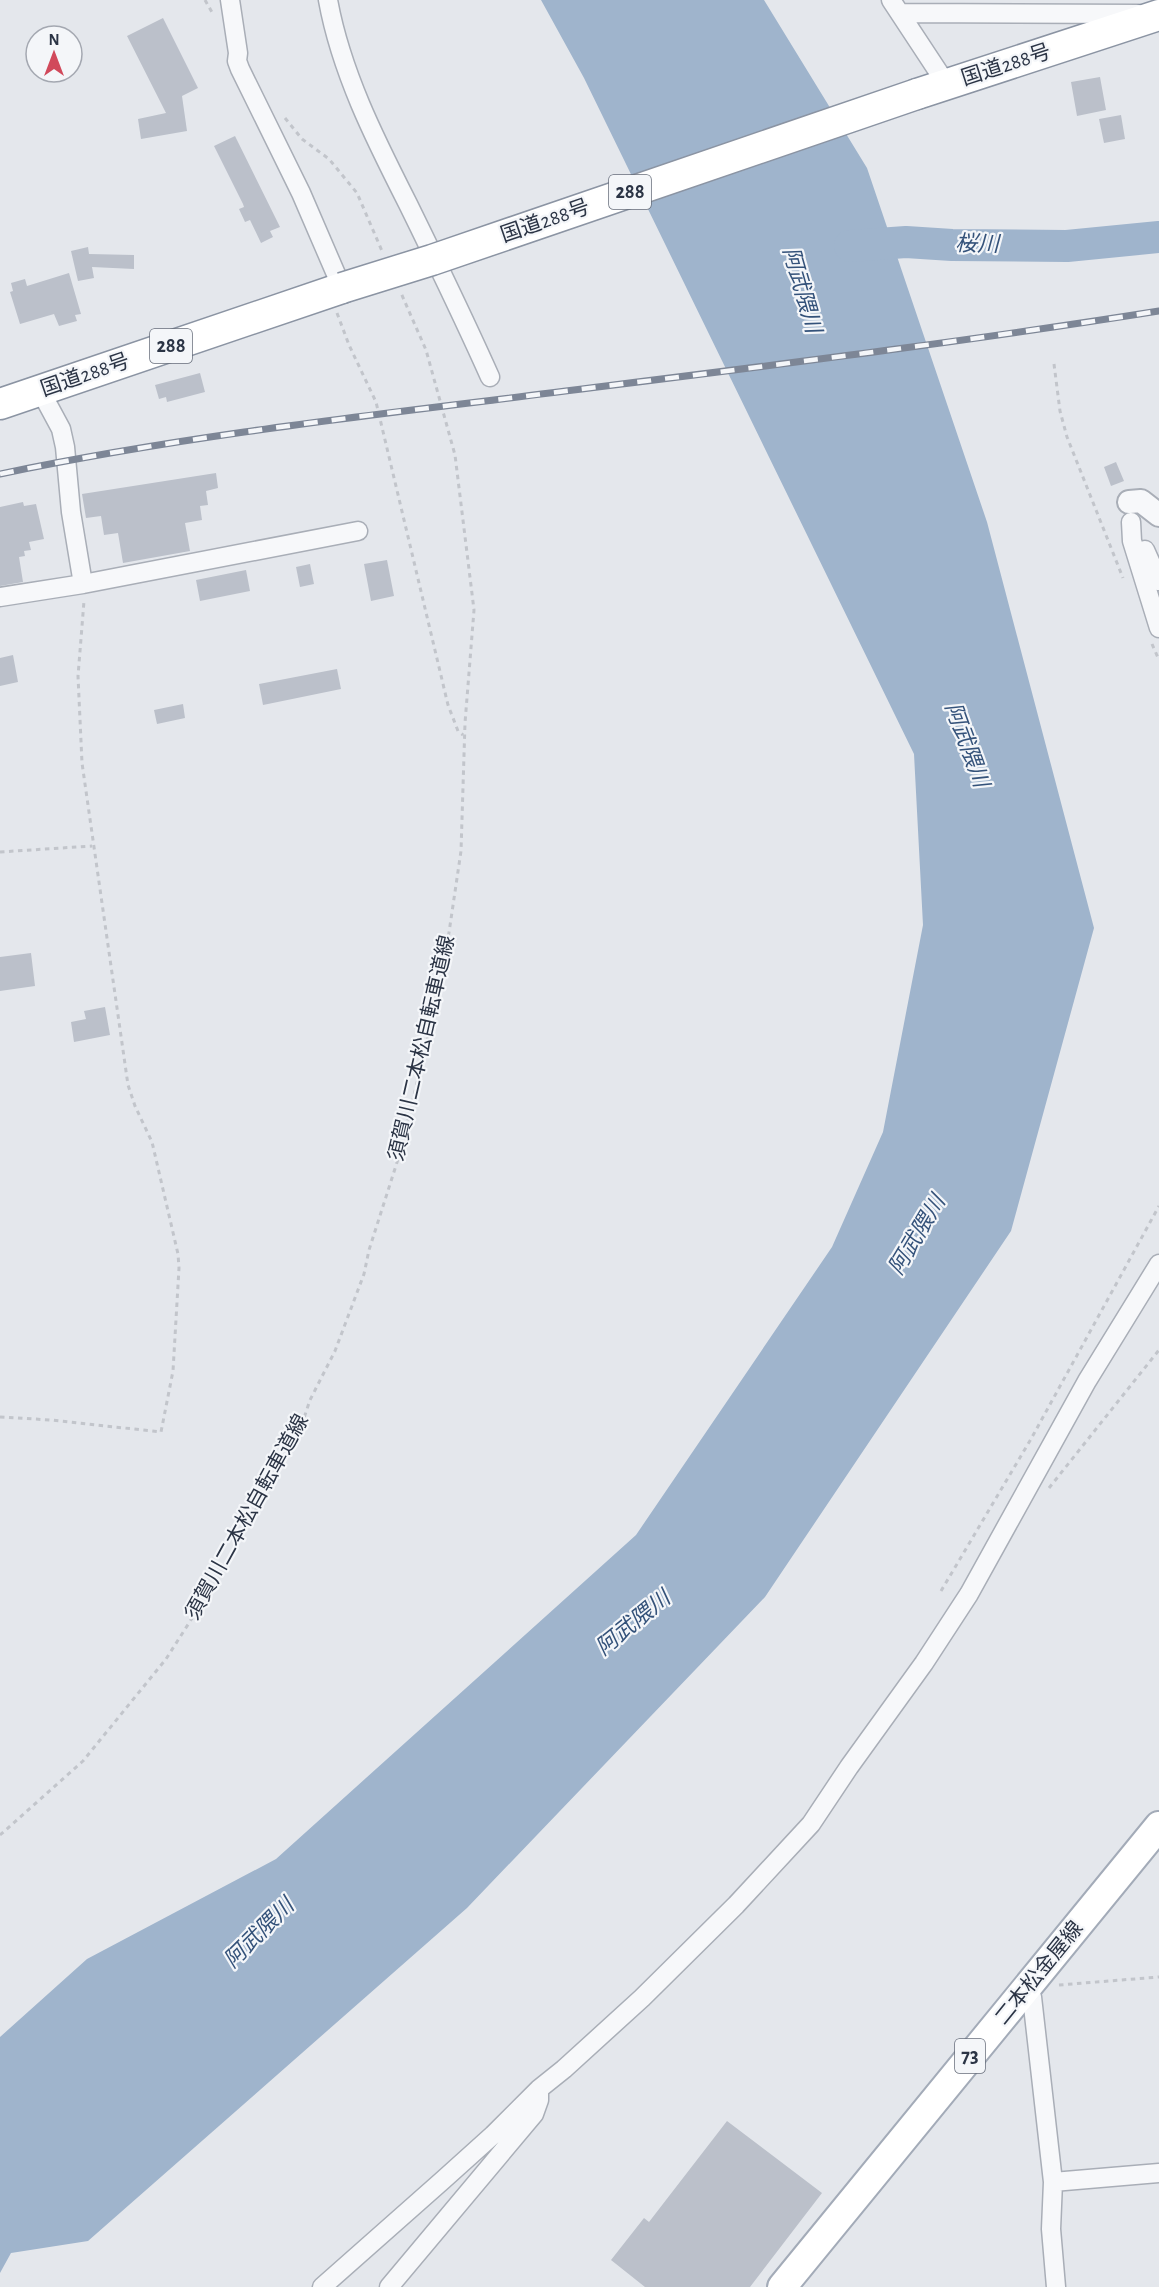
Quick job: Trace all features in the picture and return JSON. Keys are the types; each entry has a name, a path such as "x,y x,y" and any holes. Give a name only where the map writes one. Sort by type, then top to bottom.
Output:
{"highway":[{"name":"国道288号","path":"0,404 1159,14"}],"main road":[{"name":"二本松金屋線","path":"782,2287 1159,1826"}],"street":[{"path":"230,0 238,53 237,61 301,193 337,289"},
{"path":"328,0 341,53 370,127 460,310 490,377"},
{"path":"896,6 1159,14"},
{"path":"896,6 947,85"},
{"path":"40,390 61,429 65,447 71,512 83,584"},
{"path":"1154,634 1132,541 1130,512 1141,501 1159,515"},
{"path":"1130,512 1159,581"},
{"path":"0,597 83,584 357,531"},
{"path":"322,2287 493,2135 539,2089 642,1998 736,1905 811,1824 924,1663 969,1594 1087,1381 1159,1264"},
{"path":"1026,1988 1032,1997 1053,2182 1051,2229 1056,2287"},
{"path":"389,2287 534,2114 539,2100 539,2089"},
{"path":"1053,2182 1159,2173"}],"path":[{"path":"205,0 215,18"},
{"path":"280,112 302,139 328,159 357,194 384,256"},
{"name":"須賀川二本松自転車道線","path":"0,1834 83,1761 166,1659 217,1579 299,1433 310,1400 335,1351 364,1274 369,1250 400,1153 442,980 461,851 464,736 474,610 454,455 426,350 398,287"},
{"path":"337,289 339,323 376,402 448,705 459,731 464,736"},
{"path":"1054,364 1060,411 1067,437 1127,586"},
{"path":"0,1417 63,1421 161,1432 173,1371 178,1254 152,1142 135,1106 129,1084 92,846 80,738 78,676 84,608 83,584"},
{"path":"1154,634 1159,660"},
{"path":"0,852 92,846"},
{"path":"941,1591 1031,1439 1159,1206"},
{"path":"1049,1488 1159,1350"},
{"path":"1026,1988 1159,1977"}],"water":[{"name":"阿武隈川","path":"541,0 764,0 867,168 987,522 1094,928 1011,1231 765,1597 467,1908 88,2241 11,2253 0,2273 0,2037 87,1959 276,1859 636,1535 832,1247 883,1132 923,925 914,754 584,78"}],"building":[{"path":"163,18 198,88 182,96 187,131 141,139 138,119 166,113 127,36"},
{"path":"1100,77 1106,110 1077,116 1071,82"},
{"path":"1121,115 1125,139 1104,143 1099,119"},
{"path":"235,136 280,227 270,231 273,237 261,243 250,220 245,222 239,209 244,207 243,204 214,146"},
{"path":"88,247 89,254 134,255 134,269 92,267 94,278 78,281 71,251"},
{"path":"69,273 81,314 75,315 77,321 59,326 54,314 20,324 10,292 13,291 11,283 25,279 27,286"},
{"path":"200,373 205,392 167,402 166,397 159,399 155,385"},
{"path":"1116,462 1124,481 1111,486 1104,467"},
{"path":"216,473 218,488 206,491 208,505 200,506 202,520 185,523 190,551 123,563 118,533 104,535 101,516 86,518 82,494"},
{"path":"23,502 24,506 36,504 44,539 29,542 31,550 24,551 25,556 19,557 23,582 0,586 0,507"},
{"path":"387,560 394,596 371,601 364,564"},
{"path":"310,564 314,584 300,587 296,567"},
{"path":"246,570 250,591 200,601 196,580"},
{"path":"13,655 18,682 0,686 0,658"},
{"path":"337,669 341,689 263,705 259,684"},
{"path":"183,704 185,718 157,724 154,710"},
{"path":"31,953 35,986 0,991 0,957"},
{"path":"105,1007 110,1035 74,1042 71,1022 86,1019 84,1011"},
{"path":"727,2121 822,2193 750,2287 645,2287 611,2260 644,2218 649,2222"}],"waterway":[{"name":"桜川","path":"850,246 906,242 952,245 1067,246 1159,237"}],"railway":[{"path":"0,474 123,451 246,432 744,369 1159,311"}]}
